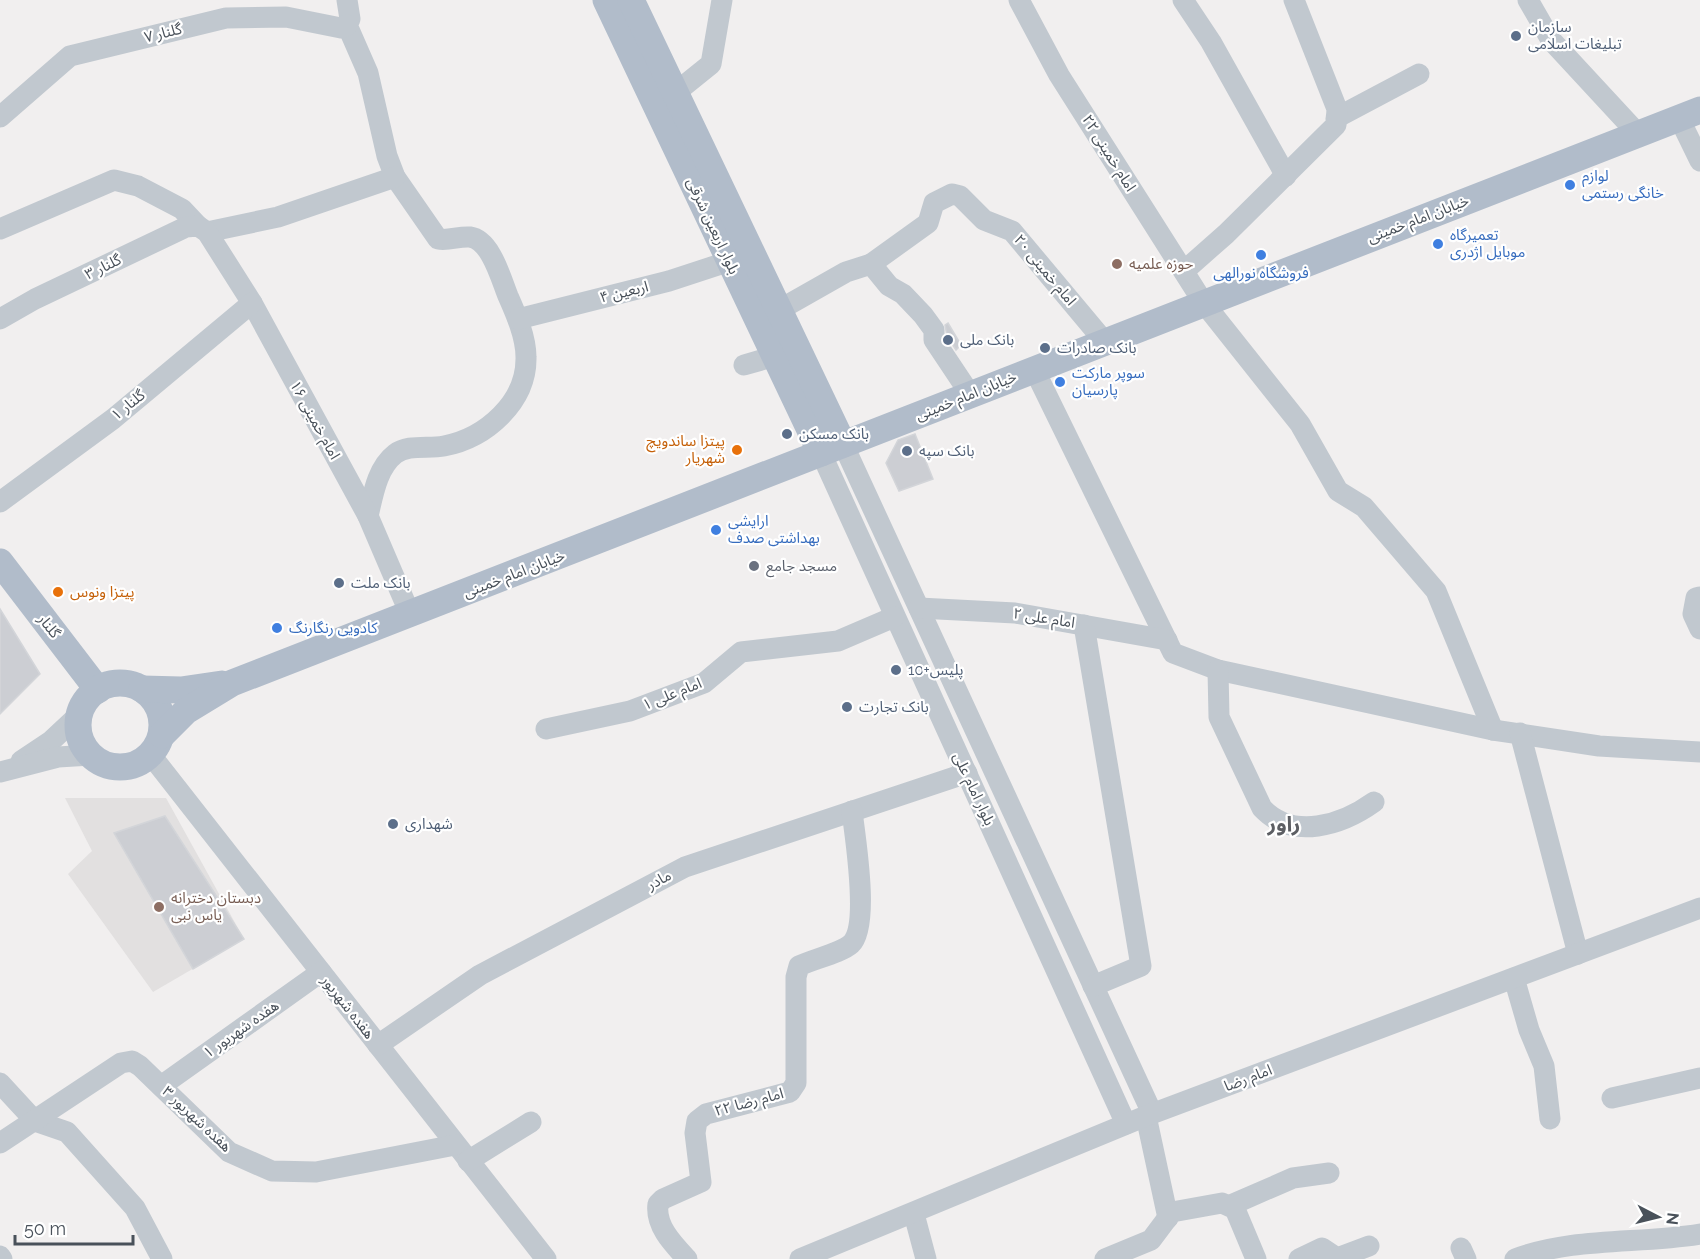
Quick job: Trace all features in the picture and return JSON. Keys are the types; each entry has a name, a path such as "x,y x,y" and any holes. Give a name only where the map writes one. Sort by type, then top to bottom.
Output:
{"main road":[{"name":"بلوار اربعین شرقی","path":"606,0 775,356 832,448"},
{"name":"بلوار اربعین شرقی","path":"631,0 779,310 832,448"},
{"name":"خیابان امام خمینی","path":"232,683 1203,302 1690,114"},
{"name":"گلنار","path":"0,562 98,690"},
{"path":"125,683 142,689 181,690 232,683 186,711 141,761 124,768 106,765 91,755 82,742 78,724 81,712 93,693 108,685 125,683"},
{"path":"142,689 155,700 162,717 156,744"}],"street":[{"path":"347,0 350,19 347,25 368,73 387,156 395,177 438,239 472,237 480,240 490,255 518,320 526,355 524,380 511,404 490,426 444,446 406,449 395,454 377,481 368,516"},
{"path":"675,93 711,64 722,0"},
{"name":"امام خمینی ۲۲","path":"1019,0 1059,75 1203,302 1300,424 1338,491 1364,507 1436,591 1493,729"},
{"path":"1183,0 1211,42 1286,176"},
{"path":"1184,271 1286,176 1336,125 1337,109 1294,0"},
{"path":"1528,0 1551,40 1638,134"},
{"name":"گلنار ۷","path":"0,117 70,57 226,18 286,17 341,28 347,25"},
{"path":"1336,118 1419,74"},
{"path":"1690,114 1700,161"},
{"name":"گلنار ۳","path":"0,319 186,227 203,229 278,217 395,177"},
{"name":"امام خمینی ۱۶","path":"0,229 114,180 138,186 182,209 203,229 252,303 368,516 410,614"},
{"name":"امام خمینی ۲۰","path":"871,264 928,223 934,203 952,194 960,196 984,220 1012,231 1104,341"},
{"name":"اربعین ۴","path":"518,320 669,281 729,261"},
{"path":"779,310 846,272 871,264 889,286 903,294 934,330 934,340 970,394"},
{"name":"گلنار ۱","path":"0,501 113,419 252,303"},
{"path":"744,365 775,356"},
{"path":"1034,369 1173,653 1218,670 1493,729 1599,746 1700,752"},
{"name":"بلوار امام علی","path":"832,448 919,608 1093,986 1141,1118"},
{"name":"بلوار امام علی","path":"832,448 894,617 967,773 1141,1118"},
{"path":"1700,597 1693,606 1693,614 1700,629"},
{"name":"امام علی ۲","path":"919,608 1016,613 1167,640"},
{"name":"امام علی ۱","path":"546,729 630,711 704,683 741,652 838,641 894,617"},
{"path":"1084,625 1141,966 1093,986"},
{"path":"1218,670 1219,717 1262,808 1271,817 1297,827 1318,826 1354,817 1374,802"},
{"path":"4,771 51,741 81,712"},
{"path":"1520,733 1578,954"},
{"name":"هفده شهریور","path":"156,744 321,972 546,1259"},
{"path":"4,771 58,758 91,755"},
{"name":"مادر","path":"378,1045 480,975 685,867 967,773"},
{"name":"امام رضا ۲۲","path":"687,1259 668,1238 657,1210 658,1204 701,1182 695,1133 697,1121 701,1117 790,1092 796,1083 796,977 799,966 850,945 857,934 861,883 852,811"},
{"name":"امام رضا","path":"800,1259 914,1214 1008,1172 1141,1118 1700,908"},
{"name":"هفده شهریور ۱","path":"161,1086 321,972"},
{"path":"1514,978 1529,1030 1544,1066 1550,1119"},
{"name":"هفده شهریور ۳","path":"0,1143 121,1063 132,1061 140,1066 229,1152 272,1171 316,1172 462,1153"},
{"path":"1612,1098 1700,1078"},
{"path":"0,1083 35,1121 67,1132 135,1208 162,1259"},
{"path":"1141,1118 1168,1218"},
{"path":"462,1153 531,1122"},
{"path":"1105,1259 1150,1240 1168,1218 1179,1209 1222,1203 1231,1205 1293,1178 1329,1173"},
{"path":"1231,1205 1256,1259"},
{"path":"914,1214 926,1259"},
{"path":"1515,1259 1544,1248 1665,1240 1700,1234"},
{"path":"1299,1259 1322,1248 1337,1258 1369,1246"}],"shaded area":[{"name":"دبستان دخترانه یاس نبی","path":"65,798 166,798 244,939 153,992 68,874 92,851"}],"building":[{"path":"948,323 961,345 956,350 947,336 945,325"},
{"name":"بانک سپه","path":"915,434 933,479 899,491 886,463 898,440"},
{"path":"0,609 40,674 0,714"},
{"path":"165,816 244,939 193,969 114,833"}],"place":[{"name":"سازمان تبلیغات اسلامی","path":"1516,36"},
{"name":"لوازم خانگی رستمی","path":"1570,185"},
{"name":"تعمیرگاه موبایل اژدری","path":"1438,244"},
{"name":"فروشگاه نورالهی","path":"1261,255"},
{"name":"حوزه علمیه","path":"1117,264"},
{"name":"بانک ملی","path":"948,340"},
{"name":"بانک صادرات","path":"1045,348"},
{"name":"سوپر مارکت پارسیان","path":"1060,382"},
{"name":"بانک مسکن","path":"787,434"},
{"name":"پیتزا ساندویچ شهریار","path":"737,450"},
{"name":"بانک سپه","path":"907,451"},
{"name":"ارایشی بهداشتی صدف","path":"716,530"},
{"name":"مسجد جامع","path":"754,566"},
{"name":"بانک ملت","path":"339,583"},
{"name":"پیتزا ونوس","path":"58,592"},
{"name":"کادویی رنگارنگ","path":"277,628"},
{"name":"پلیس+10","path":"896,670"},
{"name":"بانک تجارت","path":"847,707"},
{"name":"شهداری","path":"393,824"},
{"name":"دبستان دخترانه یاس نبی","path":"159,907"}],"district":[{"name":"راور","path":"1284,824"}]}
